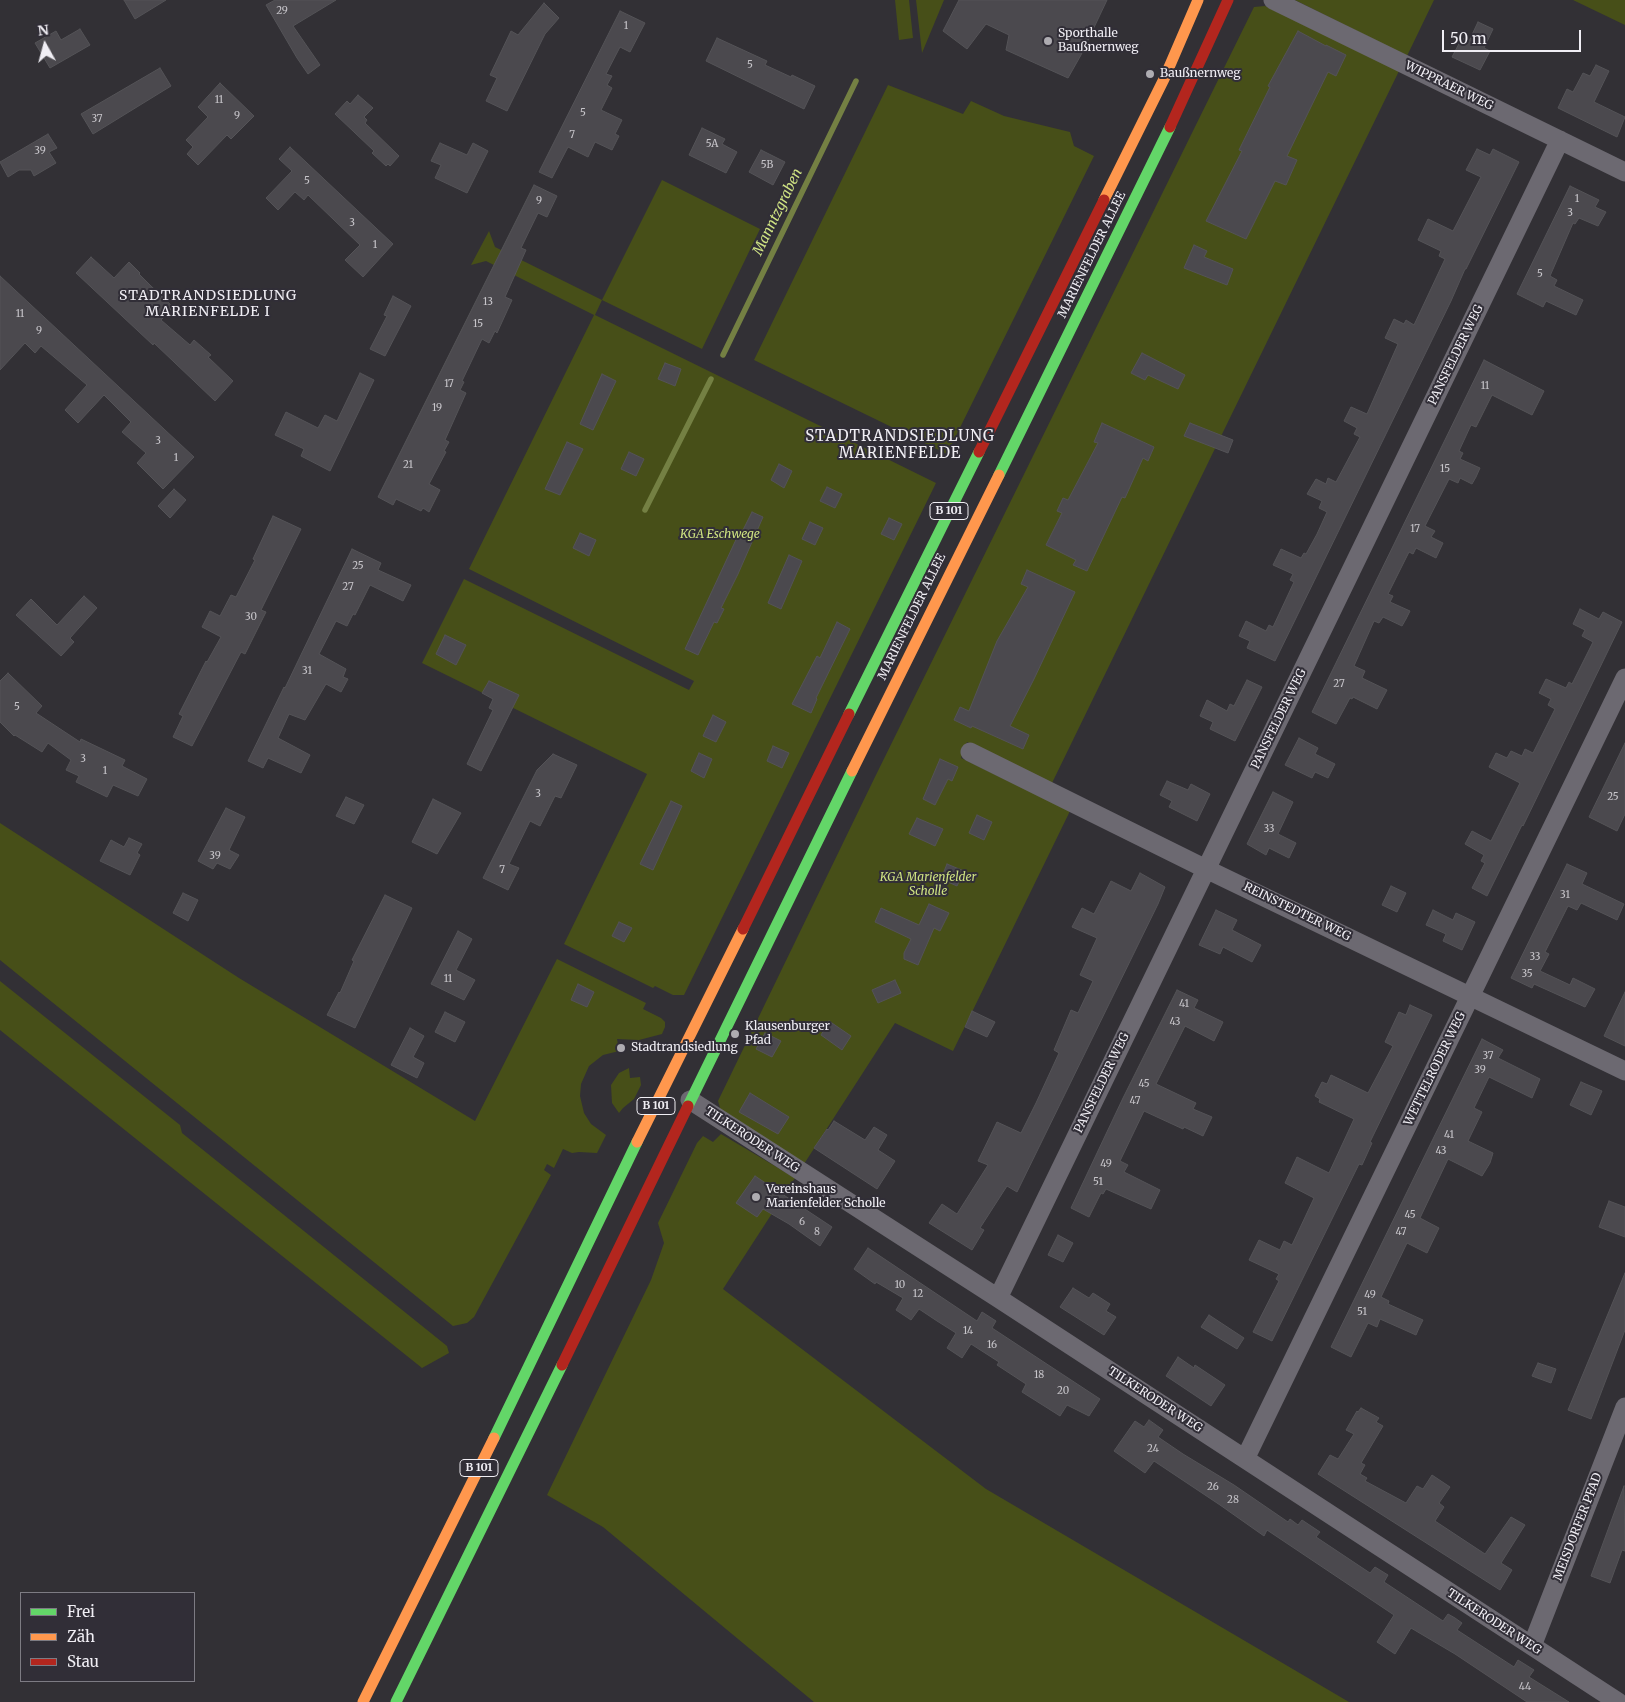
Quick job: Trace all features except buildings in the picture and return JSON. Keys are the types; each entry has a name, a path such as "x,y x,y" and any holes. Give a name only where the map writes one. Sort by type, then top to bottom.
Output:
{"main road":[{"name":"MARIENFELDER ALLEE","path":"363,1702 1164,79 1198,0"},
{"name":"MARIENFELDER ALLEE","path":"396,1702 620,1247 690,1100 1164,142 1228,0"}],"street":[{"name":"WIPPRAER WEG","path":"1273,0 1625,172"},
{"name":"PANSFELDER WEG","path":"998,1298 1560,140"},
{"name":"WETTELRODER WEG","path":"1245,1459 1625,678"},
{"name":"REINSTEDTER WEG","path":"970,752 1206,869 1625,1071"},
{"name":"TILKERODER WEG","path":"690,1100 998,1298 1618,1702"},
{"name":"MEISDORFER PFAD","path":"1532,1646 1625,1407"}],"green space":[{"path":"895,0 909,0 913,38 899,40"},
{"path":"916,0 944,0 922,53"},
{"path":"1295,0 1434,0 1407,56"},
{"path":"1573,0 1625,0 1625,25"},
{"name":"KGA Marienfelder Scholle","path":"1265,6 1399,71 1052,783 967,742 961,758 1070,811 953,1051 895,1023 804,1164 721,1111 718,1101 874,779 1254,7"},
{"path":"888,85 963,114 971,101 1004,116 1070,132 1074,146 1094,156 947,454 754,360"},
{"path":"662,180 760,229 702,349 602,300"},
{"name":"KGA Eschwege","path":"489,231 495,247 602,300 595,315 936,483 684,995 673,995 655,986 653,988 564,944 647,774 422,663 464,579 689,690 694,681 469,569 594,315 486,261 471,265"},
{"path":"0,823 239,978 475,1121 557,959 646,1003 643,1009 661,1018 665,1022 665,1027 662,1034 639,1040 617,1039 619,1051 603,1055 589,1066 581,1084 580,1096 584,1113 591,1124 606,1135 597,1153 572,1153 563,1149 554,1168 547,1164 544,1170 551,1175 474,1317 467,1323 453,1326 0,960"},
{"path":"0,981 180,1125 182,1133 447,1346 449,1353 422,1368 0,1030"},
{"path":"629,1068 630,1078 640,1077 641,1085 634,1099 619,1113 612,1103 611,1085 619,1073"},
{"path":"721,1134 795,1178 723,1289 986,1489 1349,1702 814,1702 603,1527 547,1495 651,1280 664,1243 658,1223 697,1143 703,1136 713,1142"}],"waterway":[{"name":"Manntzgraben","path":"723,355 856,81"},
{"name":"Manntzgraben","path":"645,510 711,379"}],"traffic: fast":[{"path":"999,475 1170,127"},
{"path":"849,714 979,452"},
{"path":"688,1106 852,771"},
{"path":"494,1438 637,1142"},
{"path":"396,1702 562,1365"}],"traffic: slow":[{"path":"1104,200 1164,79 1198,0"},
{"path":"852,771 999,475"},
{"path":"637,1142 743,929"},
{"path":"363,1702 494,1438"}],"traffic: jam":[{"path":"1170,127 1228,0"},
{"path":"979,452 1104,200"},
{"path":"743,929 849,714"},
{"path":"562,1365 688,1106"}],"place":[{"name":"Sporthalle Baußnernweg","path":"1048,41"},
{"name":"Baußnernweg","path":"1150,74"},
{"name":"Klausenburger Pfad","path":"735,1034"},
{"name":"Stadtrandsiedlung","path":"621,1048"},
{"name":"Vereinshaus Marienfelder Scholle","path":"756,1197"}],"district":[{"name":"STADTRANDSIEDLUNG MARIENFELDE I","path":"208,304"},
{"name":"STADTRANDSIEDLUNG MARIENFELDE","path":"900,446"}]}
